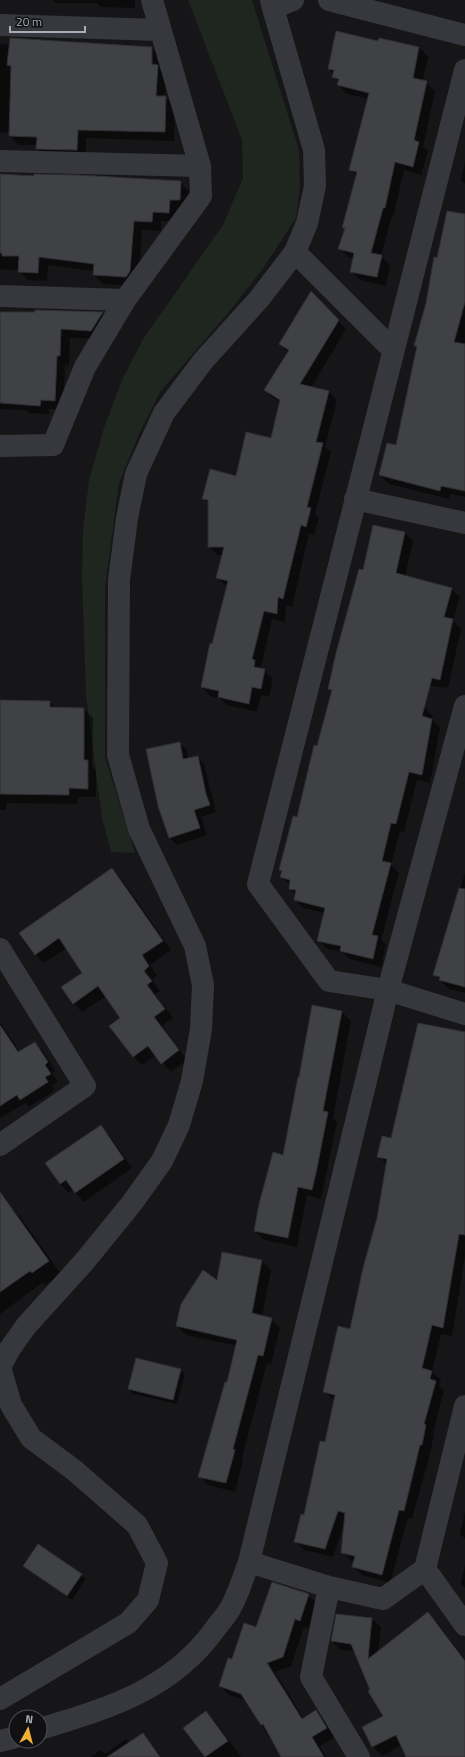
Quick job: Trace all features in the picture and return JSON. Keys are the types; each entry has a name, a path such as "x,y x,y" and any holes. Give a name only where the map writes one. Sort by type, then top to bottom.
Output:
{"street":[{"path":"0,446 53,445 85,367 125,300 201,196 200,166 152,0"},
{"path":"0,1699 128,1623 148,1600 157,1563 137,1525 74,1470 31,1438 11,1405 0,1367 9,1350 26,1326 84,1262 132,1203 162,1161 179,1124 192,1081 201,1029 203,985 195,946 139,829 118,756 120,580 127,518 136,474 164,414 203,361 259,299 295,252 307,223 314,186 314,150 272,4 293,0"},
{"path":"329,0 465,35"},
{"path":"0,25 160,30"},
{"path":"465,70 258,884 329,981 388,990 465,1014"},
{"path":"0,160 200,166"},
{"path":"295,252 393,350"},
{"path":"0,296 125,300"},
{"path":"355,499 465,523"},
{"path":"48,1727 127,1700 160,1683 182,1666 207,1641 231,1607 249,1562 388,990 465,706"},
{"path":"0,949 85,1086 0,1145"},
{"path":"249,1562 329,1587 383,1599 425,1569 465,1406"},
{"path":"425,1569 465,1625"},
{"path":"329,1587 310,1677 358,1757"}],"shaded area":[{"path":"188,0 252,0 299,150 300,186 296,218 264,267 229,312 160,392 139,434 119,483 105,588 105,757 135,853 111,852 102,818 86,695 82,577 83,530 89,480 104,428 122,380 143,339 223,225 243,178 242,140"}],"building":[{"path":"336,31 378,41 379,38 419,47 413,78 427,81 414,140 419,142 413,167 395,162 385,208 383,208 371,253 382,255 377,277 350,272 354,253 338,249 345,228 342,228 357,172 349,170 369,93 337,85 339,79 332,77 334,70 328,69"},
{"path":"10,38 152,47 152,64 158,65 156,96 166,96 165,132 78,130 77,150 36,149 37,137 9,136 11,66 7,65"},
{"path":"0,174 34,176 34,174 78,175 181,181 180,200 170,200 169,213 153,212 152,222 134,221 130,271 126,277 93,275 94,264 39,257 38,273 18,272 19,256 2,256 2,253 0,253"},
{"path":"447,211 465,214 465,302 454,342 465,344 465,491 441,486 440,491 379,475 387,443 396,445 417,346 414,346 426,303 434,257 437,258"},
{"path":"311,291 339,320 300,384 329,391 316,442 323,443 307,507 311,508 306,527 301,525 283,599 278,597 277,614 264,611 252,659 255,660 254,667 265,669 261,689 252,687 249,704 218,697 219,691 201,687 210,643 212,644 228,581 216,578 224,547 208,547 208,500 202,499 210,469 236,476 246,432 271,438 280,400 264,390 289,350 279,344"},
{"path":"35,310 103,312 91,331 61,329 60,356 57,356 55,401 41,400 40,406 0,403 0,312 35,312"},
{"path":"373,525 405,532 396,573 452,588 444,617 453,619 440,680 432,678 422,716 432,719 422,775 409,772 396,824 391,823 382,861 391,863 372,935 378,936 373,959 340,951 341,946 317,941 325,908 294,900 296,890 289,889 290,880 280,877 282,871 279,870 293,816 297,817 314,745 317,746 332,690 328,689 336,653 359,569 363,570"},
{"path":"0,700 50,701 50,707 84,708 84,760 88,760 88,789 69,788 69,795 0,794"},
{"path":"180,742 183,759 198,756 206,794 210,805 194,810 200,828 169,838 158,806 146,749"},
{"path":"112,868 163,941 142,955 149,966 144,971 152,981 147,985 165,1009 154,1017 179,1050 161,1064 148,1046 133,1057 109,1026 120,1018 98,986 73,1004 61,987 82,973 59,938 35,955 19,933"},
{"path":"459,888 465,889 465,987 439,980 440,977 433,975"},
{"path":"312,1005 342,1011 323,1111 328,1112 312,1190 298,1187 288,1238 254,1231 259,1204 273,1152 283,1155"},
{"path":"418,1023 465,1032 465,1235 459,1234 443,1328 432,1325 422,1368 432,1371 430,1379 436,1381 424,1424 426,1425 422,1445 420,1445 404,1511 399,1510 382,1575 352,1567 355,1556 341,1553 345,1513 338,1511 325,1549 294,1542 301,1514 304,1515 320,1441 325,1442 335,1395 323,1392 338,1326 350,1329 363,1268 377,1218 387,1159 377,1157 382,1136 391,1138"},
{"path":"0,1025 18,1052 35,1042 48,1062 45,1065 51,1074 45,1077 48,1082 20,1100 17,1095 0,1106"},
{"path":"101,1125 124,1159 75,1193 66,1180 60,1184 45,1163"},
{"path":"0,1192 49,1261 32,1273 30,1271 0,1292"},
{"path":"222,1252 262,1260 252,1313 272,1318 263,1356 258,1355 233,1449 235,1450 226,1483 198,1477 225,1382 227,1382 237,1340 176,1326 181,1304 203,1270 217,1280"},
{"path":"136,1358 181,1369 173,1400 128,1389"},
{"path":"38,1544 82,1574 67,1596 23,1566"},
{"path":"272,1582 309,1594 300,1621 295,1619 283,1657 267,1663 302,1719 316,1710 327,1728 312,1737 324,1757 281,1757 263,1724 261,1725 241,1694 219,1686 228,1658 232,1659 244,1623 256,1627"},
{"path":"428,1612 465,1661 465,1757 406,1757 396,1735 372,1747 362,1727 383,1716 368,1691 370,1690 351,1644 331,1641 336,1614 372,1618 368,1659"},
{"path":"206,1711 228,1741 205,1757 183,1728"},
{"path":"143,1733 160,1757 107,1757"}]}
